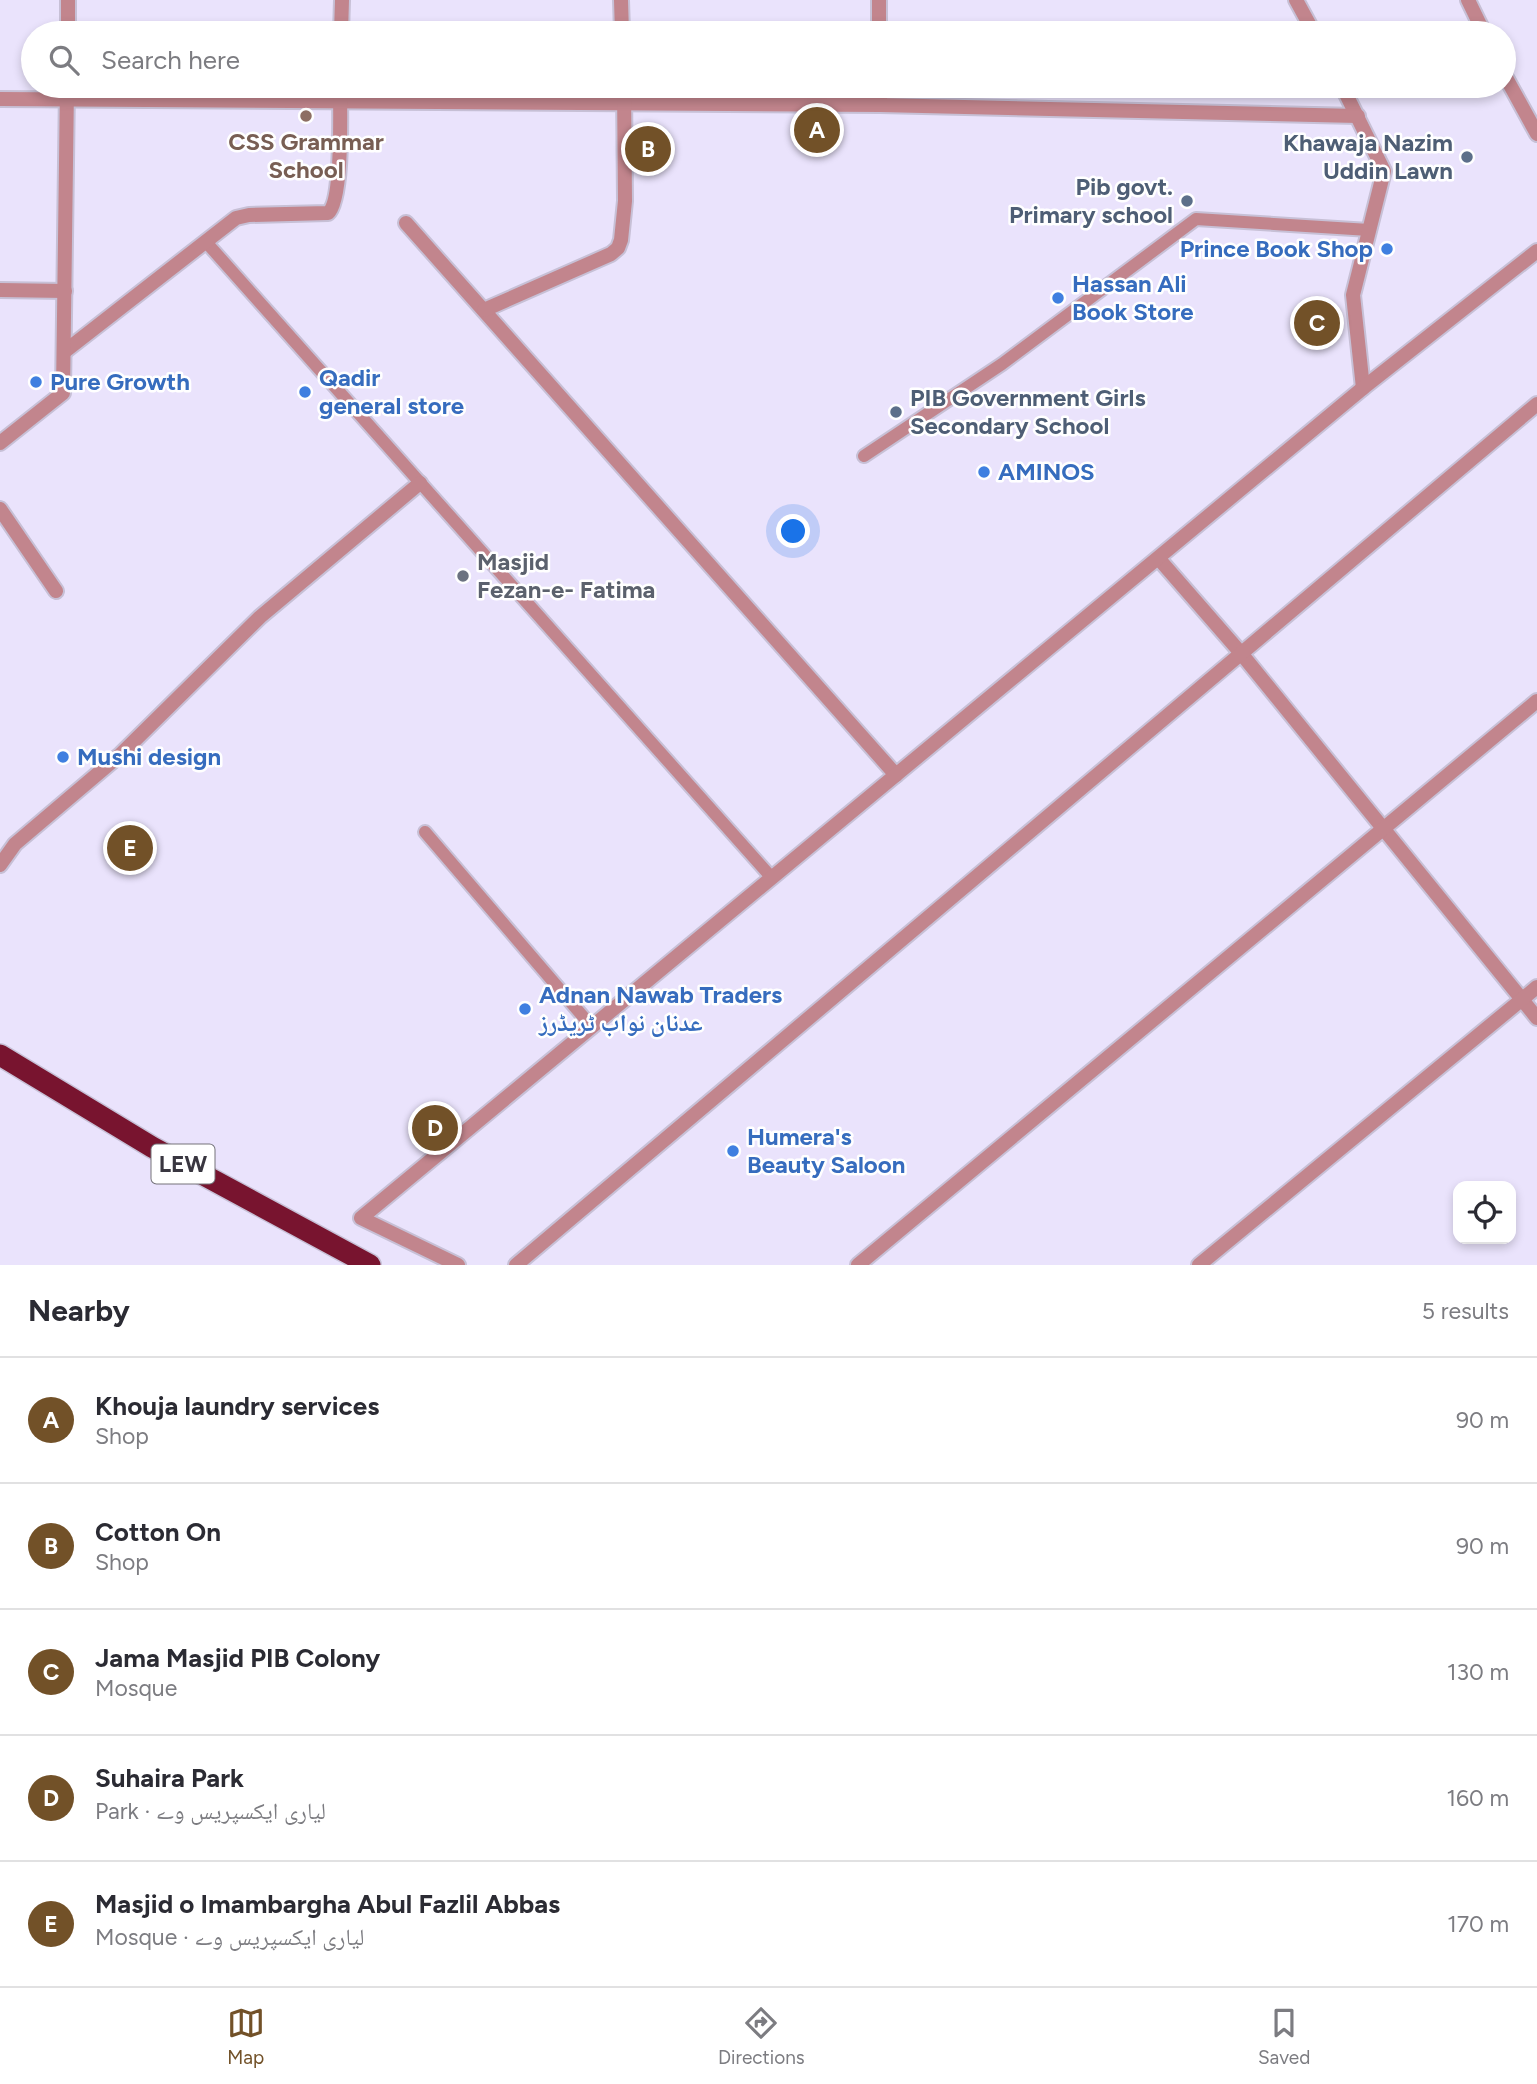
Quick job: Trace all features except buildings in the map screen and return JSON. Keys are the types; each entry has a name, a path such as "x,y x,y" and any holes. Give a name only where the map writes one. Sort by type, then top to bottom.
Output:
{"highway":[{"name":"LEW","path":"0,1055 152,1147 370,1265"}],"street":[{"path":"68,0 68,21"},
{"path":"341,21 342,0"},
{"path":"621,0 622,21"},
{"path":"879,0 879,21"},
{"path":"1296,0 1307,21"},
{"path":"1468,0 1478,21"},
{"path":"1516,96 1537,134"},
{"path":"0,99 21,97"},
{"path":"0,443 63,393 67,98"},
{"path":"249,98 880,105 1358,116"},
{"path":"484,310 611,254 618,248 625,201 625,98"},
{"path":"880,98 880,105"},
{"path":"1348,98 1384,172 1353,295 1363,388"},
{"path":"64,352 236,218 249,215 328,213 334,208 340,101"},
{"path":"406,223 896,775"},
{"path":"458,1265 361,1218 1363,388 1537,251"},
{"path":"0,290 65,291"},
{"path":"516,1265 1537,404"},
{"path":"0,865 15,844 121,754 260,617 420,483"},
{"path":"0,509 56,591"},
{"path":"1158,559 1240,652 1537,1018"},
{"path":"858,1265 1537,701"},
{"path":"1199,1265 1537,987"}],"lane":[{"path":"864,456 1002,364 1196,219 1369,230"},
{"path":"206,242 772,877"},
{"path":"425,832 592,1027"}],"place":[{"name":"CSS Grammar School","path":"306,116"},
{"name":"Khouja laundry services","path":"817,130"},
{"name":"Cotton On","path":"648,149"},
{"name":"Khawaja Nazim Uddin Lawn","path":"1467,157"},
{"name":"Pib govt. Primary school","path":"1187,201"},
{"name":"Prince Book Shop","path":"1387,249"},
{"name":"Hassan Ali Book Store","path":"1058,298"},
{"name":"Jama Masjid PIB Colony","path":"1317,323"},
{"name":"Pure Growth","path":"36,382"},
{"name":"Qadir general store","path":"305,392"},
{"name":"PIB Government Girls Secondary School","path":"896,412"},
{"name":"AMINOS","path":"984,472"},
{"name":"Masjid Fezan-e- Fatima","path":"463,576"},
{"name":"Mushi design","path":"63,757"},
{"name":"Masjid o Imambargha Abul Fazlil Abbas","path":"130,848"},
{"name":"Adnan Nawab Traders عدنان نواب ٹریڈرز","path":"525,1009"},
{"name":"Suhaira Park","path":"435,1128"},
{"name":"Humera's Beauty Saloon","path":"733,1151"}]}
